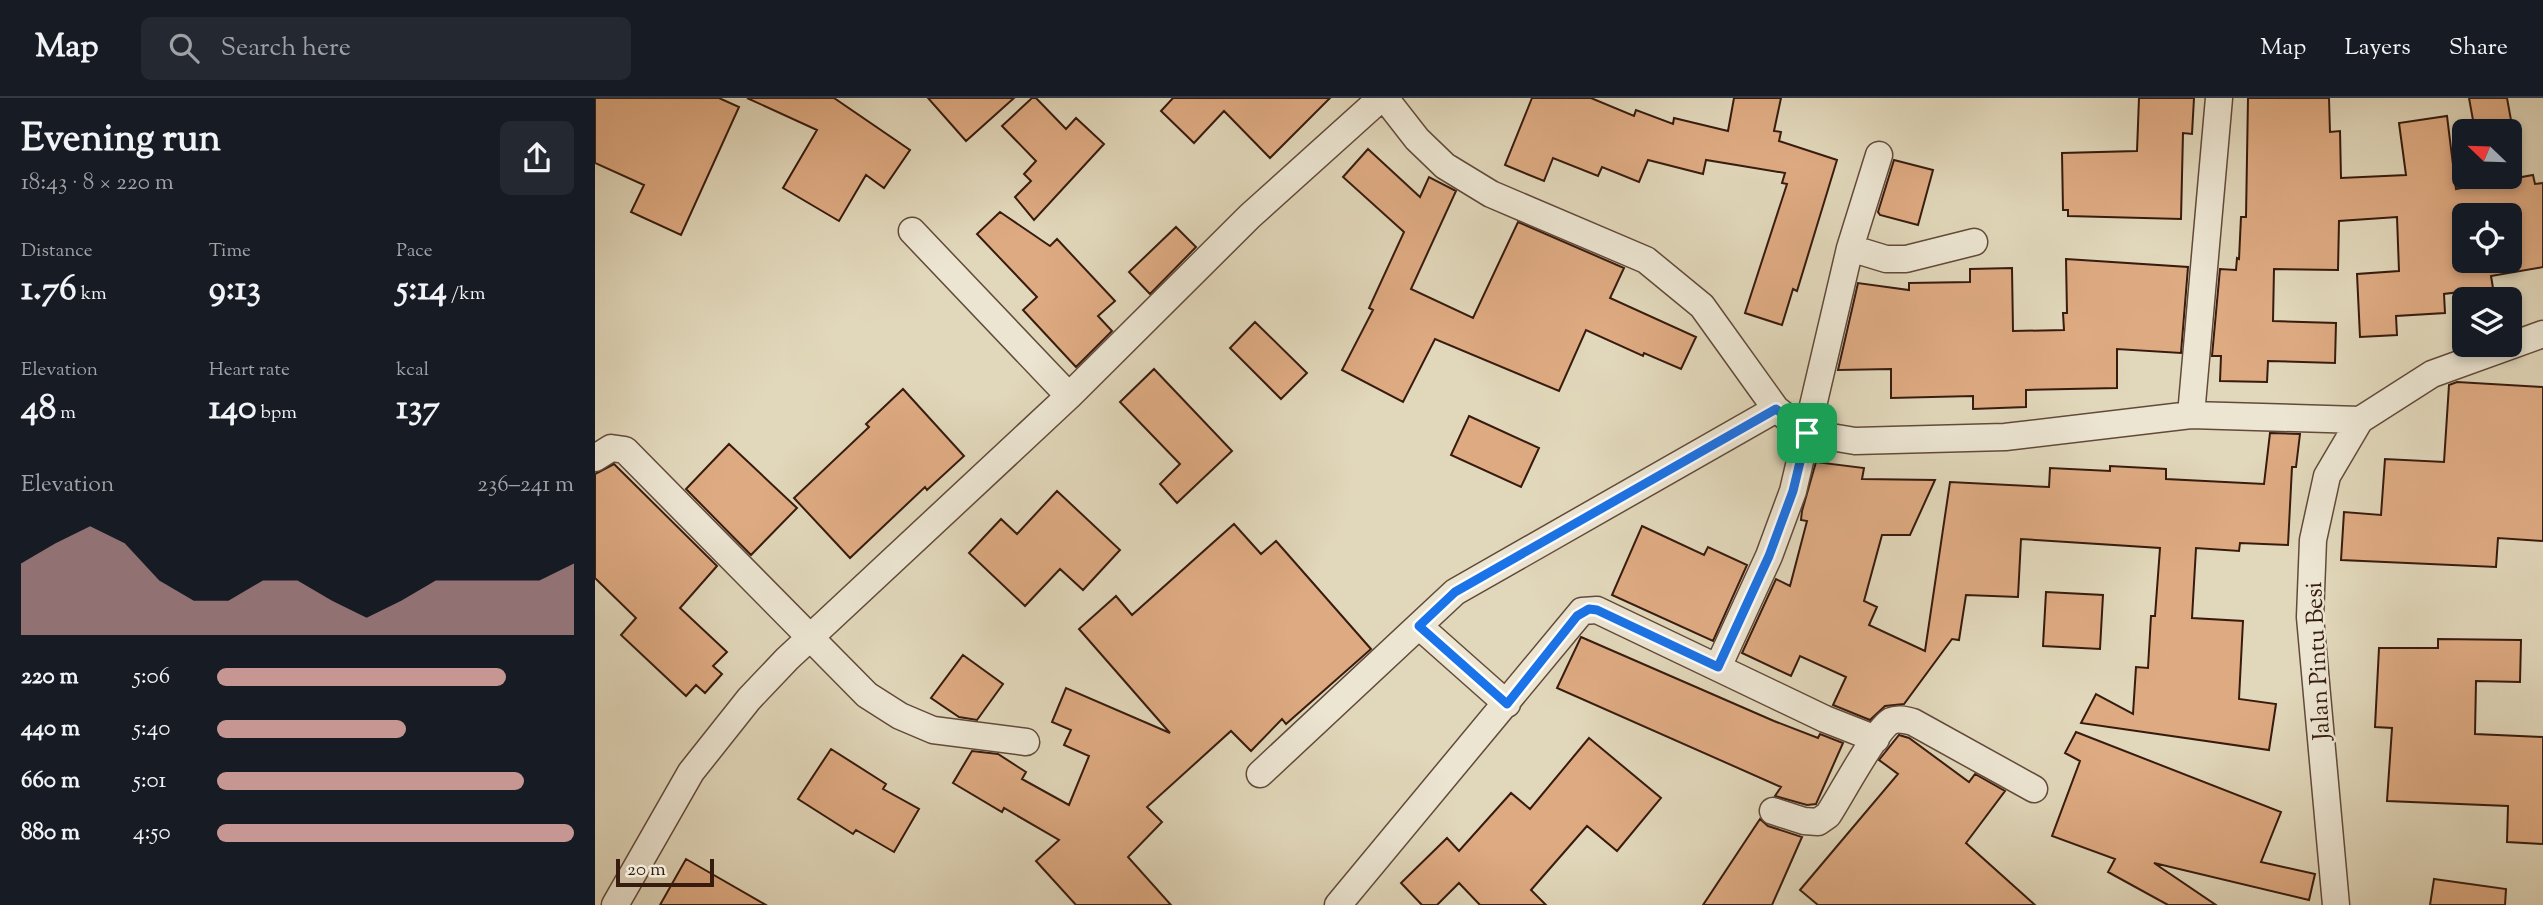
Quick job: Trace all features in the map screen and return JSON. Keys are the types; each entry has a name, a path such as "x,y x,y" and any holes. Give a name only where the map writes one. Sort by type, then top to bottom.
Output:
{"street":[{"path":"615,905 691,772 749,699 809,639 1069,396 1250,216 1383,98 1417,139 1445,166 1491,194 1646,260 1702,306 1776,409 1807,433 1855,441 2004,437 2190,415 2360,420"},
{"path":"2190,415 2219,98"},
{"path":"1718,667 1769,556 1793,491 1850,248 1879,155"},
{"path":"912,230 1069,396"},
{"path":"1850,248 1886,259 1906,259 1975,242"},
{"name":"Jalan Pintu Besi","path":"2336,905 2310,617 2313,540 2327,476 2360,420 2431,374 2543,334"},
{"path":"1260,774 1455,592 1776,409"},
{"path":"595,458 611,448 625,450 867,695 900,716 933,730 1026,742"},
{"path":"1338,905 1507,704 1577,616 1589,609 1597,610 1825,719 1876,739"},
{"path":"1419,626 1507,704"},
{"path":"1773,811 1804,821 1818,822 1828,815 1876,739 1887,724 1895,719 1913,722 2034,789"}],"building":[{"path":"595,98 719,98 739,107 681,235 631,212 644,185 595,163"},
{"path":"747,98 834,98 910,150 884,188 866,175 839,221 783,188 817,130"},
{"path":"928,98 1014,98 966,141"},
{"path":"1032,98 1036,98 1066,129 1076,118 1104,144 1034,220 1015,197 1031,181 1024,174 1036,161 1002,126"},
{"path":"1173,98 1330,98 1270,158 1224,111 1194,143 1161,111"},
{"path":"1532,98 1591,98 1634,116 1636,110 1673,124 1674,118 1728,131 1734,98 1781,98 1774,131 1781,132 1779,141 1837,160 1797,291 1793,289 1782,325 1745,313 1787,184 1782,183 1785,173 1706,160 1703,174 1648,160 1639,182 1602,167 1598,176 1553,158 1544,181 1505,165"},
{"path":"2139,98 2194,98 2192,134 2183,133 2181,219 2068,216 2068,210 2063,210 2062,153 2137,151"},
{"path":"2248,98 2329,98 2330,132 2340,131 2341,178 2406,175 2399,123 2447,116 2452,157 2452,189 2522,189 2522,177 2533,175 2535,184 2543,183 2543,267 2522,271 2522,203 2452,203 2452,273 2508,273 2491,276 2493,287 2452,287 2452,293 2444,294 2445,313 2396,316 2397,335 2360,337 2357,274 2399,271 2397,217 2339,221 2338,270 2274,269 2273,321 2336,323 2335,363 2268,361 2267,382 2220,381 2221,356 2212,356 2220,269 2236,270 2241,217 2246,217"},
{"path":"2469,98 2507,98 2511,119 2473,119"},
{"path":"1368,149 1420,197 1429,177 1456,191 1411,289 1473,318 1518,222 1624,268 1610,298 1696,337 1681,369 1644,353 1643,356 1586,330 1559,391 1435,339 1403,402 1342,370 1373,310 1369,308 1404,232 1343,177"},
{"path":"1894,160 1933,170 1918,225 1880,215 1878,212"},
{"path":"1000,212 1050,246 1057,239 1115,301 1098,316 1112,331 1076,367 1023,310 1037,297 977,234"},
{"path":"1176,227 1196,247 1150,294 1129,272"},
{"path":"2066,259 2188,267 2181,353 2117,349 2117,388 2026,390 2026,407 1973,409 1973,396 1891,398 1891,369 1838,370 1858,283 1909,290 1909,283 1970,282 1970,269 2012,268 2013,331 2064,330 2063,313 2067,313"},
{"path":"1255,322 1307,373 1281,399 1230,348"},
{"path":"1154,369 1232,451 1177,503 1160,484 1180,464 1120,402"},
{"path":"2457,382 2543,387 2543,541 2498,538 2496,567 2341,560 2344,512 2381,515 2385,459 2444,462 2449,385"},
{"path":"903,389 964,456 927,490 925,487 850,558 794,498 869,427 866,424"},
{"path":"1469,416 1539,448 1521,487 1451,455"},
{"path":"2270,433 2300,434 2296,467 2292,467 2288,545 2240,543 2239,551 2196,548 2192,618 2243,621 2239,699 2276,704 2269,750 2081,723 2096,694 2133,714 2136,667 2148,668 2151,616 2155,616 2160,548 2021,539 2018,597 1966,595 1959,640 1952,639 1904,704 1885,706 1870,720 1833,705 1846,677 1800,656 1791,676 1742,653 1776,579 1790,586 1807,521 1801,520 1802,511 1816,462 1864,468 1862,479 1935,480 1910,535 1882,535 1864,601 1877,607 1869,625 1925,651 1950,482 2049,487 2050,468 2110,471 2110,466 2166,469 2166,479 2264,484"},
{"path":"729,444 797,508 751,555 686,489"},
{"path":"614,464 717,566 680,608 727,652 713,666 722,674 705,693 696,685 686,696 621,635 636,618 595,578 595,474"},
{"path":"1057,491 1120,550 1083,590 1060,569 1025,606 969,553 1001,519 1017,534"},
{"path":"1234,524 1261,554 1276,541 1371,649 1286,724 1282,719 1251,751 1231,731 1147,807 1162,822 1128,857 1171,905 1076,905 1036,861 1059,840 1004,808 1002,812 953,783 972,751 998,754 1026,772 1022,779 1069,805 1089,756 1064,745 1071,730 1052,722 1066,688 1170,733 1079,629 1116,596 1132,615"},
{"path":"1642,526 1704,555 1708,547 1747,565 1713,641 1612,595"},
{"path":"2046,592 2103,595 2100,649 2043,646"},
{"path":"1581,637 1774,721 1818,738 1820,734 1843,743 1816,804 1807,805 1775,796 1781,787 1557,688"},
{"path":"2438,639 2521,640 2520,682 2476,681 2475,734 2543,737 2543,844 2507,842 2508,806 2387,801 2392,728 2375,727 2379,648 2438,648"},
{"path":"963,655 1003,684 977,720 959,717 931,698"},
{"path":"2076,732 2281,812 2261,862 2315,874 2309,900 2154,863 2216,905 2168,905 2108,872 2115,859 2052,836 2080,761 2065,753"},
{"path":"1899,735 1909,738 1969,782 1975,774 2005,791 1966,843 2035,905 1818,905 1800,890 1898,774 1879,760"},
{"path":"1589,738 1661,798 1617,851 1587,826 1531,890 1546,905 1480,905 1459,883 1437,905 1422,905 1401,883 1447,838 1459,851 1511,793 1530,809"},
{"path":"831,749 886,784 883,789 919,809 894,852 856,830 853,834 798,799"},
{"path":"1760,819 1768,826 1802,837 1772,905 1703,905"},
{"path":"686,859 766,905 660,905"},
{"path":"2434,879 2506,889 2505,905 2430,905"}],"route":[{"path":"1776,409 1807,433 1793,491 1769,556 1718,667 1597,610 1589,609 1577,616 1507,704 1419,626 1455,592 1776,409"}]}
